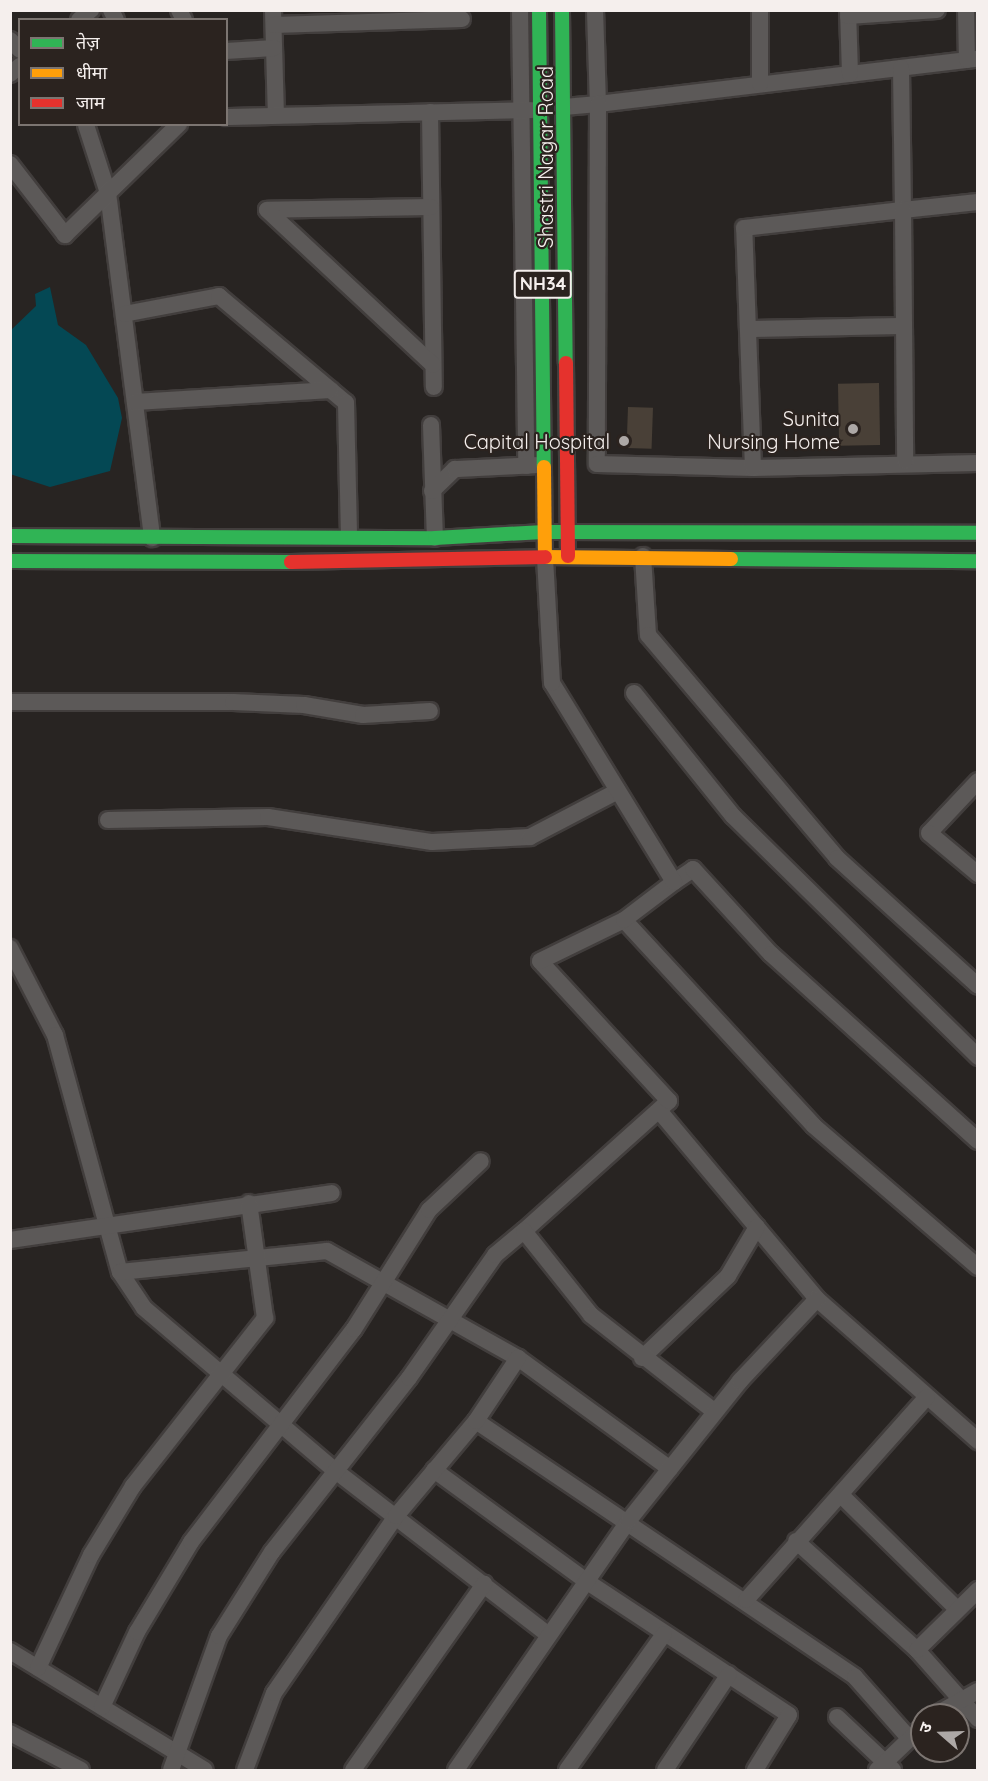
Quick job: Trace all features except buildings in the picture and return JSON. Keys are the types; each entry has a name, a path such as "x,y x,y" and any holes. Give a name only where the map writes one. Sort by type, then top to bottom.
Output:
{"main road":[{"name":"NH34","path":"540,10 545,556"},
{"name":"Shastri Nagar Road","path":"562,10 569,465 568,556"},
{"path":"543,465 569,465"},
{"path":"10,536 435,538 567,531 978,533"},
{"path":"777,558 778,531"},
{"path":"894,532 895,560"},
{"path":"10,561 433,562 545,556 978,561"}],"street":[{"path":"520,10 526,466"},
{"path":"596,10 597,464"},
{"path":"760,10 760,84"},
{"path":"850,74 848,13 938,10"},
{"path":"564,107 972,60 966,10"},
{"path":"276,115 274,18 386,16 462,19"},
{"path":"228,51 274,48"},
{"path":"901,68 905,461"},
{"path":"228,117 542,110"},
{"path":"430,112 434,387"},
{"path":"90,126 108,193 152,538"},
{"path":"10,164 65,235 177,126"},
{"path":"753,468 744,228 978,202"},
{"path":"431,207 267,210 434,365"},
{"path":"124,314 219,296 346,403 349,536"},
{"path":"748,329 904,326"},
{"path":"135,402 331,390"},
{"path":"431,424 435,538"},
{"path":"569,465 753,468 905,461 978,463"},
{"path":"432,491 455,469 543,465"},
{"path":"545,556 552,683 674,882"},
{"path":"643,556 648,635 837,858 978,986"},
{"path":"634,693 733,816 978,1057"},
{"path":"10,702 257,703 363,716 430,711"},
{"path":"978,781 929,833 978,874"},
{"path":"108,820 268,817 432,842 530,837 618,791"},
{"path":"171,1770 179,1755 178,1743 219,1636 272,1552 337,1472 495,1255 661,1113 669,1101 540,961 624,920 693,869 771,954 978,1141"},
{"path":"624,920 814,1126 978,1267"},
{"path":"10,948 55,1035 120,1272 144,1308 337,1472 549,1635"},
{"path":"661,1113 817,1299 978,1441"},
{"path":"102,1707 137,1632 191,1542 354,1329 429,1210 481,1161"},
{"path":"10,1240 106,1222 332,1193"},
{"path":"38,1668 91,1555 133,1486 223,1375 265,1318 249,1203"},
{"path":"642,1358 728,1276 757,1227"},
{"path":"524,1231 591,1315 642,1358 715,1412"},
{"path":"120,1272 327,1251 385,1279 518,1358 670,1469"},
{"path":"456,1770 629,1520 715,1412 817,1299"},
{"path":"245,1770 274,1693 396,1516 476,1421 518,1358"},
{"path":"746,1600 796,1541 843,1497 927,1397"},
{"path":"476,1421 629,1520 746,1600 855,1677 910,1727"},
{"path":"434,1470 586,1581 789,1715 755,1770"},
{"path":"843,1497 957,1609"},
{"path":"796,1541 917,1650 978,1719"},
{"path":"353,1770 484,1584"},
{"path":"917,1650 978,1590"},
{"path":"567,1770 664,1634"},
{"path":"10,1651 205,1770"},
{"path":"665,1770 729,1674"},
{"path":"954,1703 978,1691"},
{"path":"837,1717 885,1768 910,1739"},
{"path":"10,1733 81,1770"}],"water":[{"path":"50,287 58,325 86,345 118,398 122,418 110,471 50,487 10,474 11,330 36,306 35,294"}],"traffic: fast":[{"path":"539,10 544,467"},
{"path":"562,10 566,363"},
{"path":"10,536 435,538 544,532"},
{"path":"549,532 978,533"},
{"path":"731,559 978,561"},
{"path":"10,561 291,562"}],"traffic: slow":[{"path":"544,467 545,557 731,559"}],"traffic: jam":[{"path":"566,363 568,556"},
{"path":"291,562 545,557"}],"place":[{"name":"Sunita Nursing Home","path":"853,429"},
{"name":"Capital Hospital","path":"624,441"}]}
